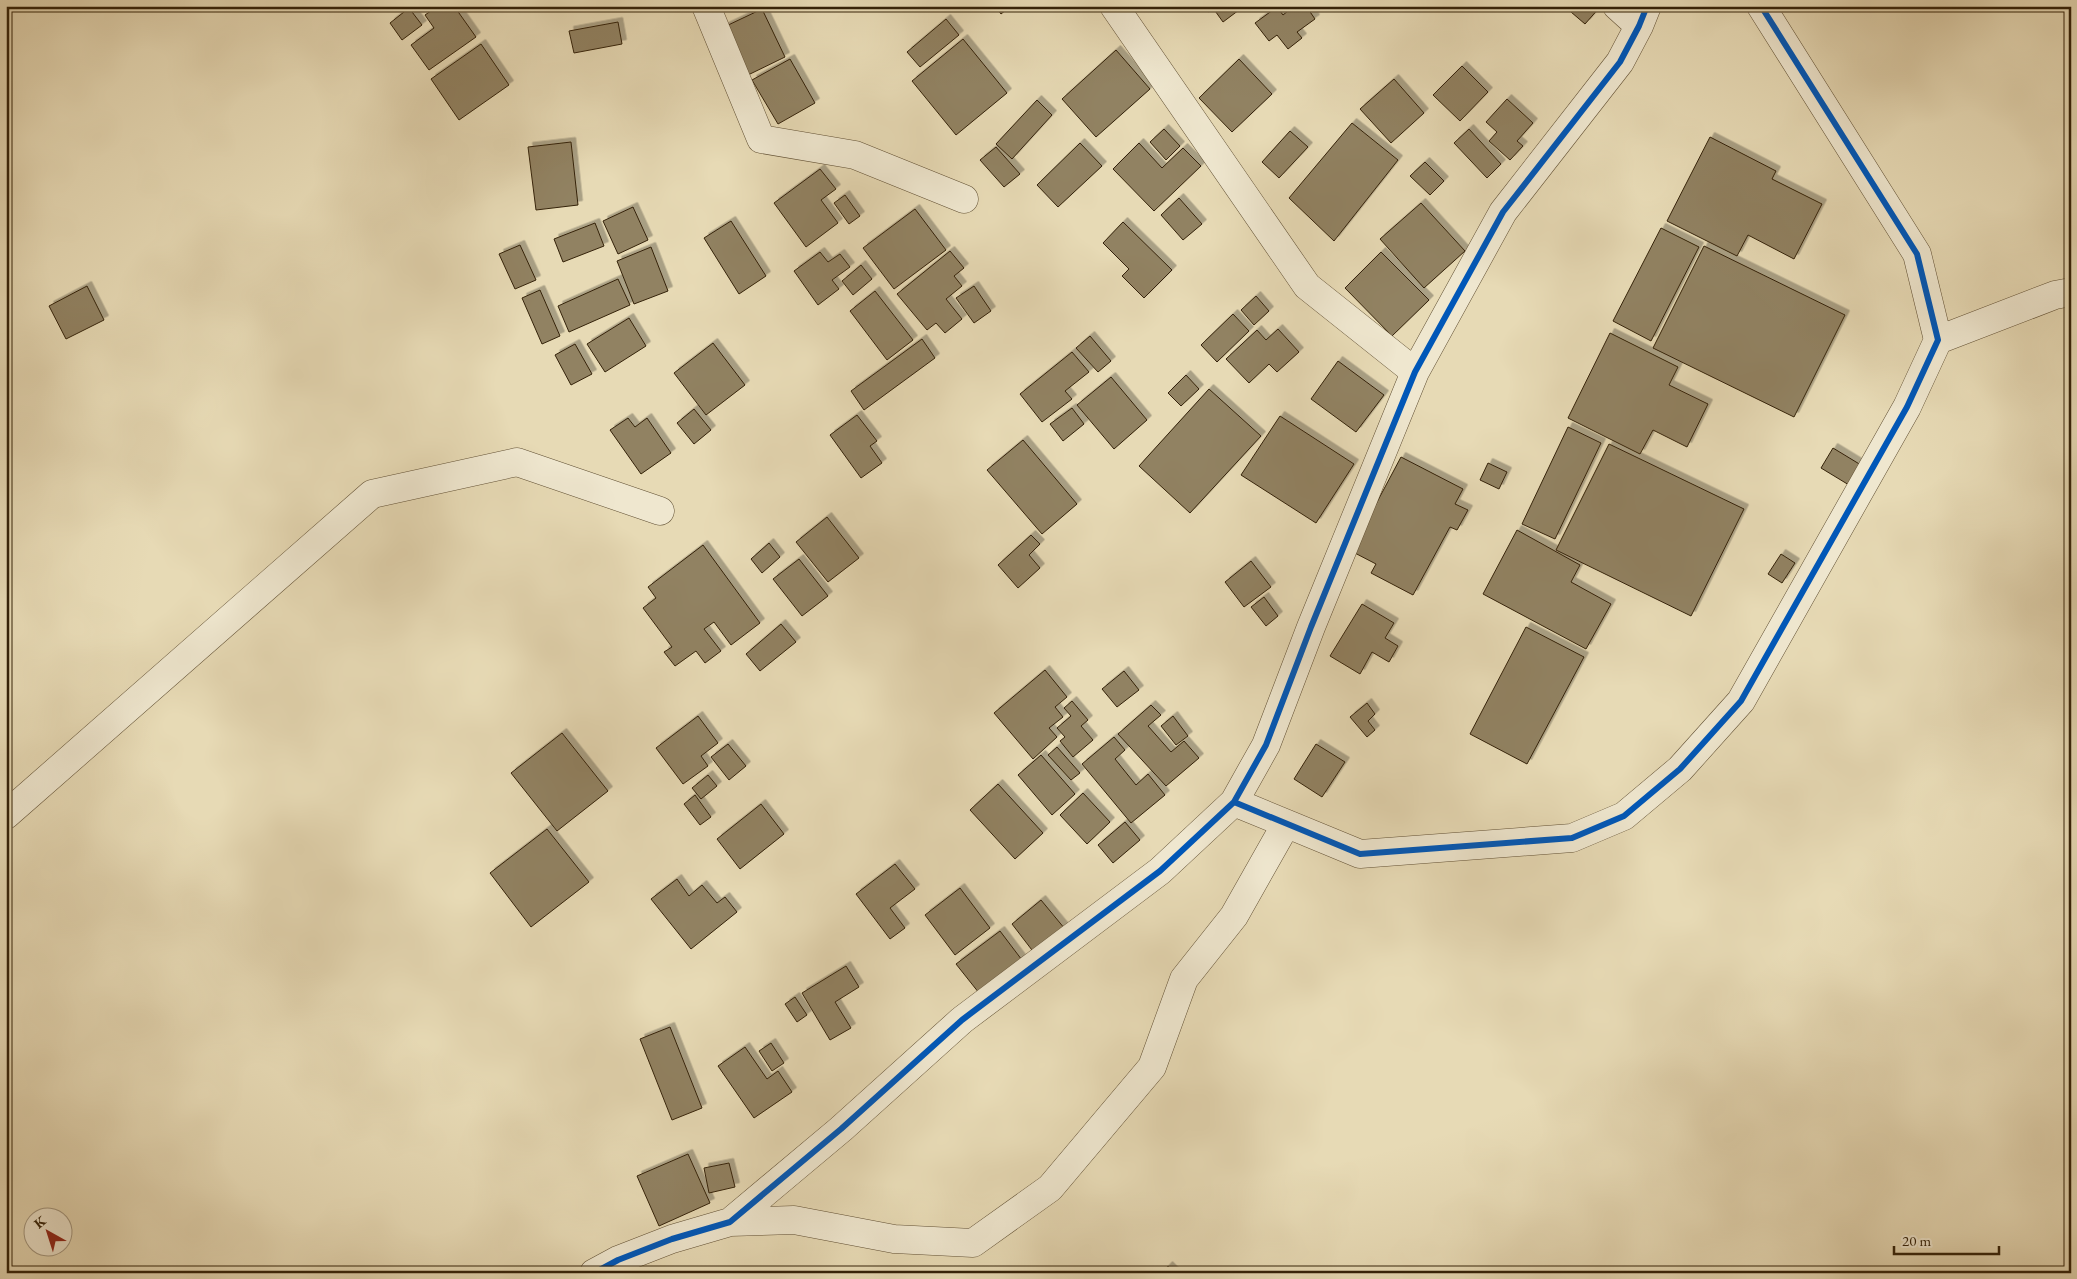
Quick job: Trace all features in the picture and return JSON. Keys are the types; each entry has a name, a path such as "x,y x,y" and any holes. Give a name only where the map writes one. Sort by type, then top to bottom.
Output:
{"street":[{"path":"706,6 761,140 855,156 964,199"},
{"path":"1114,6 1307,286 1415,372"},
{"path":"730,1222 840,1130 962,1020 1160,871 1234,802 1266,745 1311,627 1415,372 1503,212 1620,62 1643,16 1617,6"},
{"path":"1234,802 1360,854 1572,838 1624,816 1680,769 1741,701 1907,407 1938,340 1917,254 1761,6"},
{"path":"1938,340 2055,295 2071,292"},
{"path":"6,815 372,494 517,462 660,511"},
{"path":"594,1273 619,1266 672,1239 730,1222 794,1220 894,1239 973,1243 1050,1188 1152,1067 1184,979 1234,916 1286,824"}],"building":[{"path":"438,6 454,6 476,37 429,70 411,45 434,28 425,15"},
{"path":"995,6 1011,6 1001,14"},
{"path":"1204,6 1243,7 1223,22 1213,8 1208,12"},
{"path":"1294,6 1306,6 1315,19 1297,32 1302,38 1288,49 1277,35 1269,41 1255,23 1277,7 1283,15"},
{"path":"1564,6 1599,6 1600,7 1585,24"},
{"path":"409,8 422,25 402,40 390,23"},
{"path":"762,9 785,57 748,75 724,27"},
{"path":"946,19 959,35 920,67 907,52"},
{"path":"618,22 622,44 574,53 569,31"},
{"path":"963,39 1007,93 956,135 912,81"},
{"path":"481,44 509,85 459,120 431,79"},
{"path":"1116,50 1150,89 1096,137 1062,99"},
{"path":"790,59 815,103 778,124 752,80"},
{"path":"1239,59 1272,94 1232,132 1199,98"},
{"path":"1462,66 1488,92 1460,121 1433,95"},
{"path":"1394,79 1424,113 1391,143 1360,109"},
{"path":"1507,99 1533,123 1517,141 1523,146 1510,160 1489,141 1497,132 1486,122"},
{"path":"1037,100 1052,115 1012,159 996,144"},
{"path":"1352,123 1398,160 1334,241 1289,198"},
{"path":"1164,129 1180,146 1166,160 1150,142"},
{"path":"1469,129 1501,164 1487,178 1454,143"},
{"path":"1290,131 1308,147 1279,178 1262,162"},
{"path":"1710,137 1776,171 1772,179 1822,204 1794,259 1748,235 1737,256 1667,221"},
{"path":"571,142 578,205 536,210 528,147"},
{"path":"1080,143 1102,166 1058,207 1037,185"},
{"path":"1139,143 1162,168 1183,148 1201,166 1154,211 1113,169"},
{"path":"996,147 1020,174 1004,187 980,160"},
{"path":"1425,162 1444,181 1430,195 1410,176"},
{"path":"820,169 836,189 821,200 838,223 806,247 774,203"},
{"path":"845,195 860,216 849,224 834,203"},
{"path":"1179,198 1202,224 1183,240 1161,215"},
{"path":"1421,203 1465,251 1424,288 1380,239"},
{"path":"633,207 648,240 618,254 603,221"},
{"path":"915,209 946,250 894,289 863,248"},
{"path":"731,221 766,276 739,294 704,238"},
{"path":"1123,222 1172,270 1144,298 1122,276 1129,269 1103,243"},
{"path":"595,223 604,246 563,262 554,239"},
{"path":"1661,228 1699,247 1651,341 1613,321"},
{"path":"520,245 536,280 515,289 499,254"},
{"path":"1704,246 1845,315 1794,417 1653,348"},
{"path":"651,247 668,291 634,304 617,261"},
{"path":"950,251 964,268 954,276 962,286 946,299 962,319 945,333 936,323 927,330 897,294"},
{"path":"820,252 828,262 840,254 850,267 832,280 839,289 818,305 794,271"},
{"path":"1381,252 1429,300 1392,336 1345,288"},
{"path":"861,265 872,279 853,295 842,281"},
{"path":"618,279 630,305 569,332 558,306"},
{"path":"87,286 104,320 66,339 49,306"},
{"path":"974,286 991,311 974,323 956,298"},
{"path":"540,290 560,336 542,344 522,298"},
{"path":"875,291 913,340 887,360 850,311"},
{"path":"1256,296 1269,311 1254,325 1241,310"},
{"path":"1233,314 1249,331 1217,362 1201,345"},
{"path":"629,318 646,346 605,372 587,344"},
{"path":"1278,329 1299,352 1277,372 1269,364 1249,383 1226,359 1257,330 1266,340"},
{"path":"1610,333 1678,367 1669,385 1708,404 1687,447 1653,430 1640,454 1568,418"},
{"path":"1090,336 1111,361 1098,372 1076,348"},
{"path":"922,339 935,358 864,410 851,391"},
{"path":"713,343 745,385 706,415 674,373"},
{"path":"575,344 592,374 571,385 555,355"},
{"path":"1072,352 1089,372 1065,391 1072,399 1042,422 1020,394"},
{"path":"1338,361 1384,395 1356,432 1311,399"},
{"path":"1186,375 1199,389 1181,406 1168,393"},
{"path":"1111,377 1147,420 1114,449 1077,405"},
{"path":"1209,389 1261,436 1190,513 1139,466"},
{"path":"1072,408 1084,424 1063,441 1050,424"},
{"path":"694,409 711,430 694,444 677,423"},
{"path":"857,415 877,441 870,446 882,463 861,478 830,435"},
{"path":"1280,416 1354,464 1316,523 1241,475"},
{"path":"628,418 635,427 647,418 671,453 641,474 610,430"},
{"path":"1568,427 1601,443 1555,539 1522,524"},
{"path":"1023,440 1077,504 1042,534 987,470"},
{"path":"1609,444 1744,509 1691,616 1556,550"},
{"path":"1833,448 1861,465 1849,485 1821,468"},
{"path":"1401,457 1463,489 1455,504 1468,510 1457,530 1450,527 1413,595 1371,573 1376,564 1351,551"},
{"path":"1488,463 1507,472 1499,489 1480,480"},
{"path":"827,517 859,558 828,582 796,542"},
{"path":"1517,530 1580,565 1571,582 1611,604 1586,649 1483,594"},
{"path":"1031,535 1040,544 1029,555 1040,568 1018,588 998,565"},
{"path":"769,543 780,557 762,573 751,559"},
{"path":"703,545 760,623 731,645 714,622 704,629 721,651 705,663 696,651 675,666 664,652 672,647 643,608 656,598 648,587"},
{"path":"1781,554 1795,563 1782,583 1768,574"},
{"path":"799,559 828,596 802,616 773,579"},
{"path":"1251,561 1271,587 1244,607 1225,582"},
{"path":"1264,597 1278,616 1266,626 1251,607"},
{"path":"1362,604 1394,623 1385,638 1398,646 1389,662 1372,652 1360,674 1330,656"},
{"path":"781,624 796,642 760,671 746,654"},
{"path":"1526,627 1584,657 1527,764 1470,734"},
{"path":"1045,670 1067,697 1055,707 1063,717 1049,728 1057,737 1033,759 994,713"},
{"path":"1124,671 1139,690 1117,707 1102,689"},
{"path":"1072,701 1088,720 1081,726 1093,740 1073,757 1060,741 1065,737 1057,728 1071,716 1064,708"},
{"path":"1367,703 1375,714 1368,721 1375,730 1367,737 1350,717"},
{"path":"1151,705 1161,715 1148,726 1171,752 1184,741 1199,758 1166,786 1118,734"},
{"path":"698,716 718,743 701,756 708,766 683,784 656,748"},
{"path":"1173,716 1188,736 1176,745 1161,726"},
{"path":"562,733 608,791 557,831 511,773"},
{"path":"1114,737 1125,750 1115,759 1136,785 1148,774 1165,795 1131,823 1082,764"},
{"path":"728,744 746,766 729,780 711,757"},
{"path":"1316,744 1345,762 1322,797 1294,779"},
{"path":"1057,747 1080,773 1071,780 1048,755"},
{"path":"1041,755 1075,794 1052,815 1018,775"},
{"path":"708,775 717,786 701,799 692,788"},
{"path":"998,784 1043,833 1015,859 970,810"},
{"path":"1083,793 1110,822 1087,844 1060,815"},
{"path":"695,795 711,817 700,825 684,804"},
{"path":"761,804 784,834 740,869 717,839"},
{"path":"1125,822 1140,840 1113,863 1098,845"},
{"path":"547,829 589,882 531,927 490,873"},
{"path":"895,864 915,889 890,908 905,928 890,939 856,894"},
{"path":"677,879 689,896 702,885 717,903 725,897 737,912 691,949 651,899"},
{"path":"960,888 990,928 955,955 925,915"},
{"path":"1041,900 1065,929 1035,954 1012,924"},
{"path":"1000,931 1025,964 983,998 956,964"},
{"path":"846,966 859,987 835,1002 851,1028 830,1040 802,993"},
{"path":"795,997 807,1015 797,1022 785,1004"},
{"path":"670,1027 702,1108 672,1120 640,1039"},
{"path":"771,1043 784,1063 772,1071 759,1051"},
{"path":"745,1047 767,1079 778,1071 792,1092 754,1118 718,1066"},
{"path":"688,1154 710,1203 659,1226 637,1176"},
{"path":"729,1163 735,1187 709,1193 704,1168"},
{"path":"1168,1266 1175,1273 1162,1273"}],"cycle path":[{"path":"594,1273 618,1260 672,1239 730,1222 841,1129 962,1020 1160,871 1234,802 1266,745 1311,627 1415,372 1503,212 1620,62 1647,6"},
{"path":"1234,802 1360,854 1572,838 1624,816 1680,769 1741,701 1907,407 1938,340 1917,254 1761,6"}]}
